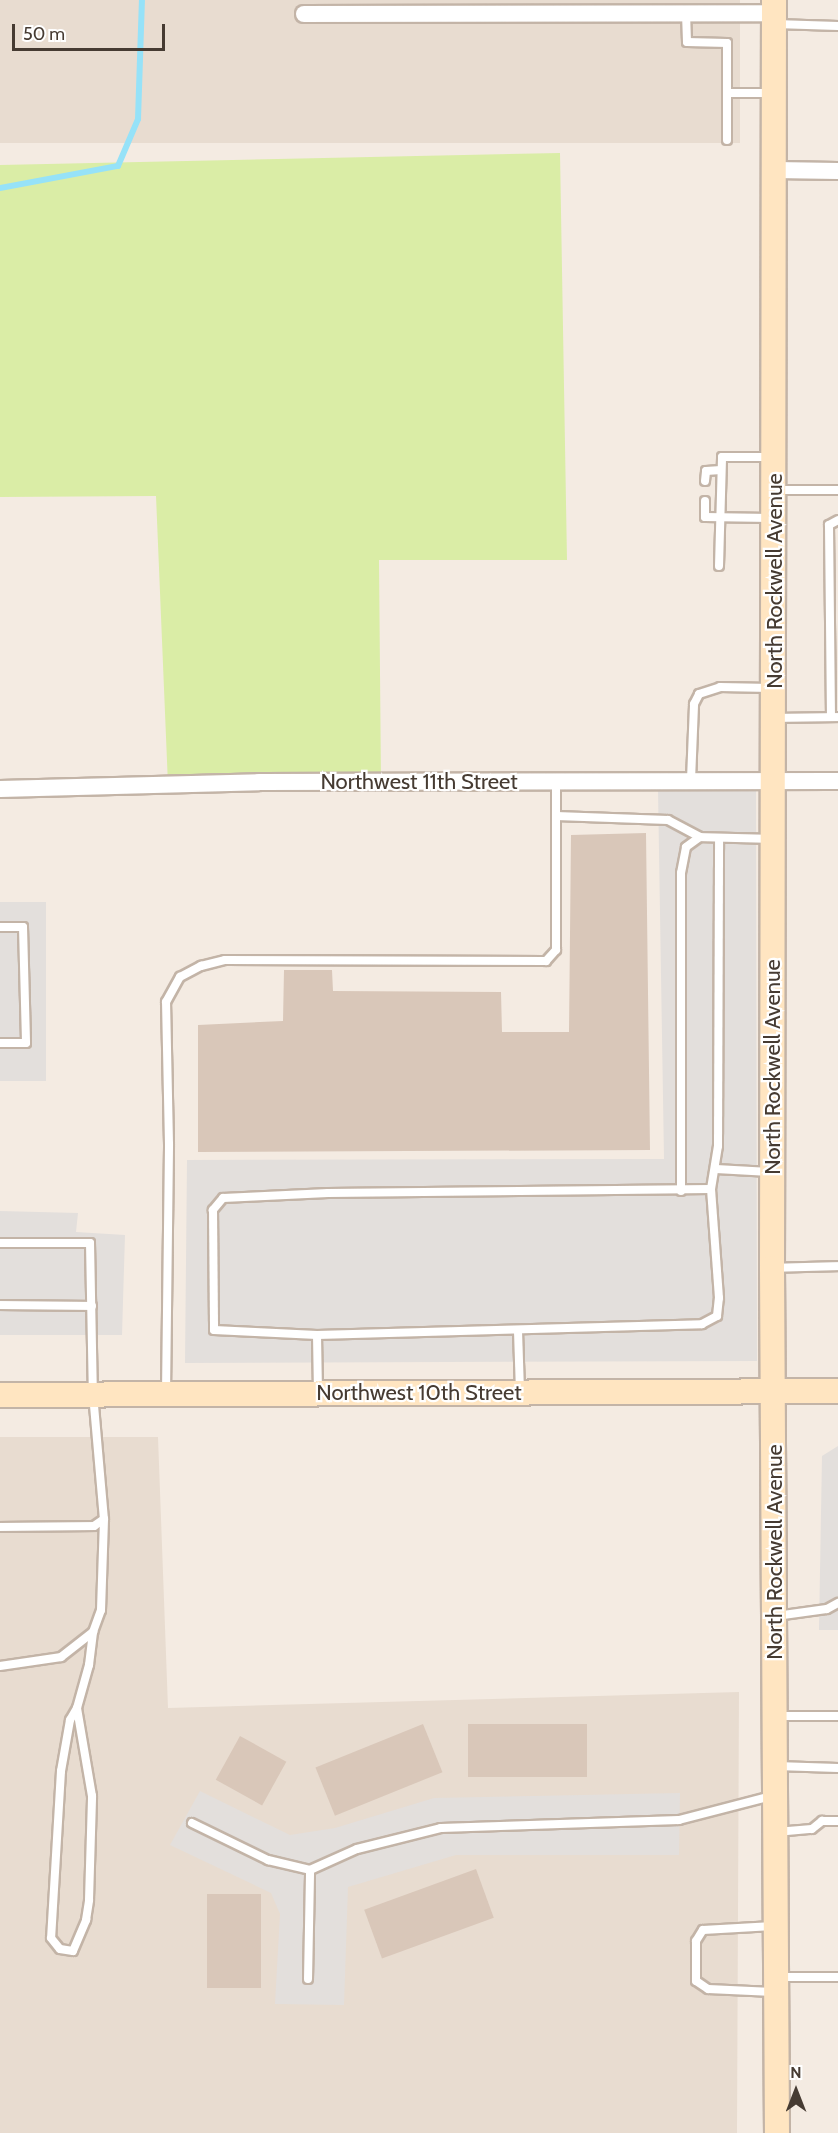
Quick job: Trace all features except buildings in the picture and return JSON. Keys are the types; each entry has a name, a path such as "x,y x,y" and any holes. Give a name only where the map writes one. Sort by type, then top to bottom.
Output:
{"main road":[{"name":"North Rockwell Avenue","path":"774,12 775,518 772,1268 776,1391 777,2133"},
{"name":"Northwest 10th Street","path":"0,1395 838,1391"}],"street":[{"path":"303,14 774,12"},
{"path":"775,170 838,171"},
{"name":"Northwest 11th Street","path":"0,789 259,782 838,781"}],"lane":[{"path":"774,12 838,26"},
{"path":"686,13 687,42 727,44 727,140"},
{"path":"727,93 775,93"},
{"path":"719,566 722,457 775,457"},
{"path":"705,481 706,471 721,470"},
{"path":"775,490 838,490"},
{"path":"705,501 705,517 775,518"},
{"path":"774,718 834,717 829,525 838,520"},
{"path":"691,780 694,704 699,694 720,687 774,688"},
{"path":"166,1393 169,1144 166,1002 180,977 201,966 225,960 546,961 556,950 556,781"},
{"path":"556,816 668,820 700,837 774,839"},
{"path":"681,1191 681,873 686,847 700,837"},
{"path":"711,1189 328,1193 223,1198 213,1210 214,1330 317,1335 684,1328 717,1316 711,1189 716,1169 719,838"},
{"path":"0,927 23,927 26,1043 0,1043"},
{"path":"716,1169 772,1172"},
{"path":"0,1243 90,1243 93,1394 104,1519 101,1610 93,1632 89,1665 77,1708 70,1720 61,1771 51,1938 60,1949 73,1951 86,1920 89,1900 92,1797 77,1708"},
{"path":"772,1268 838,1266"},
{"path":"0,1305 92,1306"},
{"path":"518,1331 520,1393"},
{"path":"317,1335 318,1393"},
{"path":"0,1527 94,1526 104,1519"},
{"path":"776,1616 827,1609 838,1603"},
{"path":"0,1666 62,1657 93,1632"},
{"path":"776,1716 838,1716"},
{"path":"776,1766 838,1768"},
{"path":"192,1823 268,1860 310,1870 357,1849 441,1828 679,1820 776,1796"},
{"path":"776,1832 812,1829 822,1821 838,1821"},
{"path":"308,1979 310,1870"},
{"path":"776,1926 703,1930 696,1941 696,1981 708,1989 838,1977"}],"shaded area":[{"path":"0,0 740,0 740,143 0,143"},
{"path":"756,789 757,1361 185,1363 187,1160 664,1159 658,790"},
{"path":"0,902 46,902 46,1081 0,1081"},
{"path":"0,1211 78,1213 76,1232 125,1235 122,1335 0,1335"},
{"path":"0,1437 158,1437 168,1708 739,1692 737,2133 0,2133"},
{"path":"838,1446 838,1630 819,1630 822,1456"},
{"path":"200,1791 290,1835 335,1828 434,1798 680,1793 679,1855 456,1855 348,1887 344,2005 275,2004 280,1914 271,1893 170,1845"}],"green space":[{"path":"560,153 567,560 379,560 381,782 168,785 156,496 0,497 0,165"}],"waterway":[{"path":"0,188 118,166 138,119 142,0"}]}
